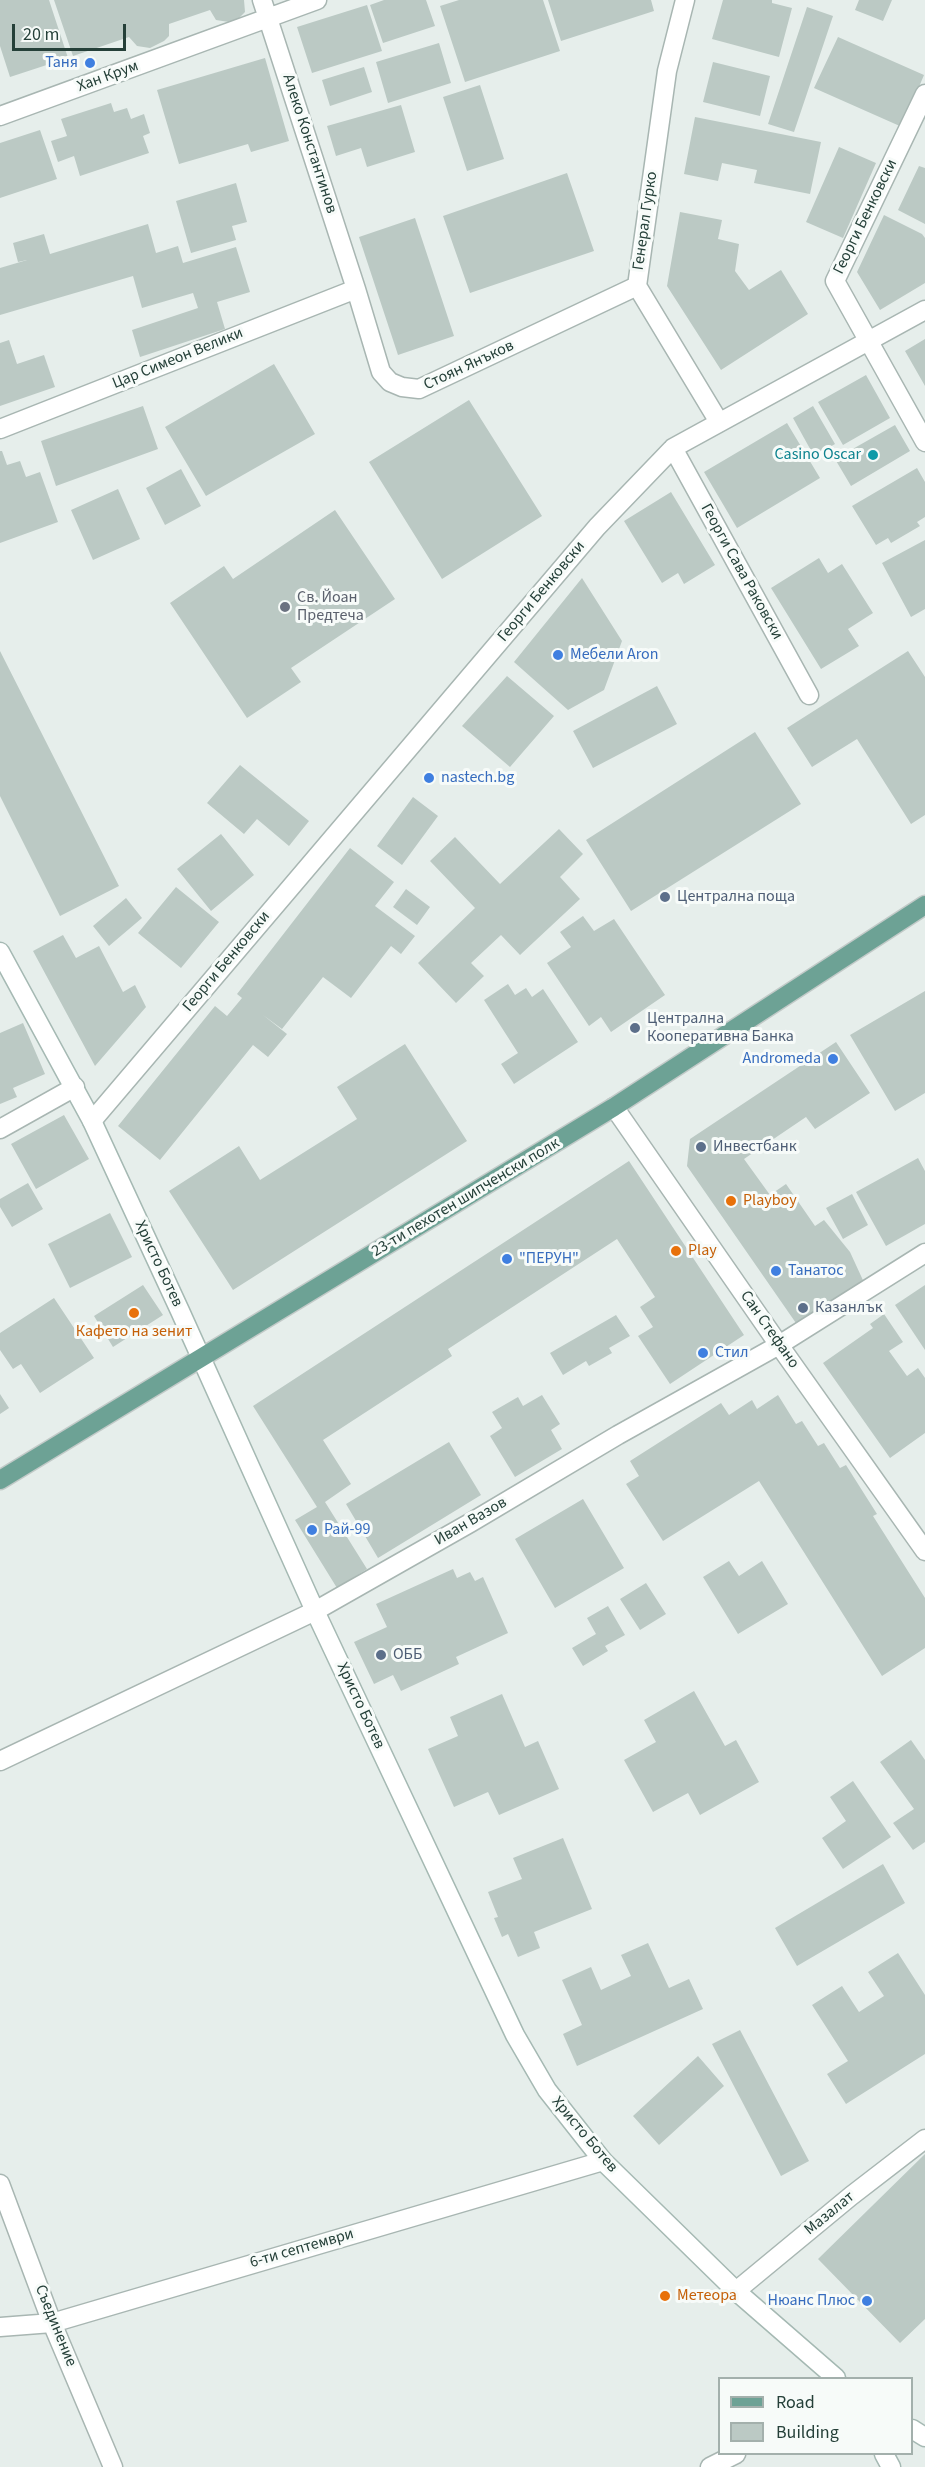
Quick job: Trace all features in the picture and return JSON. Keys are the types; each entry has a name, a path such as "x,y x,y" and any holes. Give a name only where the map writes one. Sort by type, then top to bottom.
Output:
{"main road":[{"name":"23-ти пехотен шипченски полк","path":"0,1480 614,1107 925,905"}],"street":[{"name":"Хан Крум","path":"0,116 265,9 317,0"},
{"name":"Генерал Гурко","path":"685,0 668,71 637,286 719,422"},
{"name":"Алеко Константинов","path":"265,9 356,289"},
{"name":"Георги Бенковски","path":"92,1121 597,527 673,448 870,341 835,281 925,94"},
{"name":"Стоян Янъков","path":"356,289 381,372 390,382 402,387 420,389 637,286"},
{"name":"Цар Симеон Велики","path":"0,429 356,289"},
{"path":"925,310 870,341 925,442"},
{"name":"Георги Сава Раковски","path":"673,448 809,695"},
{"name":"Христо Ботев","path":"0,952 92,1121 315,1611 514,2035 547,2090 603,2161 736,2291 834,2377"},
{"path":"0,1129 75,1088"},
{"name":"Сан Стефано","path":"614,1107 925,1551"},
{"name":"Иван Вазов","path":"0,1761 315,1611 618,1435 779,1345 925,1253"},
{"name":"Мазалат","path":"736,2291 851,2196 925,2139"},
{"name":"6-ти септември","path":"0,2327 52,2323 603,2161"},
{"name":"Съединение","path":"0,2184 52,2323 113,2467"},
{"path":"710,2467 734,2455"}],"building":[{"path":"0,0 49,0 68,58 10,77 0,46"},
{"path":"54,0 244,0 245,12 236,21 216,20 210,10 169,24 169,36 150,48 137,46 129,37 73,56"},
{"path":"384,0 426,0 435,26 383,43 370,5"},
{"path":"459,0 543,0 560,51 465,82 440,6"},
{"path":"548,0 651,0 654,11 561,41"},
{"path":"723,0 772,0 772,3 792,8 779,57 712,39"},
{"path":"859,0 892,0 883,21 855,10"},
{"path":"367,5 382,51 312,73 297,27"},
{"path":"807,7 833,16 794,132 768,124"},
{"path":"838,37 924,75 902,127 814,88"},
{"path":"439,43 451,83 388,103 376,62"},
{"path":"265,58 289,141 251,152 248,144 179,164 157,90"},
{"path":"713,62 770,76 760,116 703,102"},
{"path":"364,67 372,92 330,106 322,80"},
{"path":"480,85 504,159 467,171 443,97"},
{"path":"111,103 114,112 127,108 131,119 144,114 150,133 143,136 149,153 80,176 74,156 58,162 51,141 67,136 61,119"},
{"path":"401,105 415,152 367,167 361,148 336,156 327,126"},
{"path":"695,117 821,142 810,194 754,183 757,170 722,163 718,181 684,174"},
{"path":"40,130 57,179 0,198 0,143"},
{"path":"839,147 876,163 843,238 806,222"},
{"path":"919,166 925,168 925,224 898,210"},
{"path":"567,173 594,251 470,293 443,216"},
{"path":"236,183 247,222 232,226 236,240 191,253 176,201"},
{"path":"680,212 722,220 718,239 739,244 735,271 749,290 781,270 808,314 721,370 667,286"},
{"path":"884,215 922,234 925,238 925,283 880,310 857,272"},
{"path":"415,218 454,336 398,355 359,237"},
{"path":"148,224 156,253 178,246 183,263 236,247 250,292 217,302 225,329 140,357 132,330 198,308 193,293 142,308 133,276 0,315 0,268 27,260 18,262 13,243 44,234 50,254"},
{"path":"925,339 925,386 905,351"},
{"path":"9,340 17,364 44,355 55,387 0,406 0,343"},
{"path":"274,364 315,434 206,496 165,427"},
{"path":"866,375 890,418 843,445 818,402"},
{"path":"469,400 542,516 442,579 369,462"},
{"path":"143,406 158,449 56,486 41,441"},
{"path":"813,406 835,444 814,456 793,418"},
{"path":"787,423 820,478 737,528 704,472"},
{"name":"Casino Oscar","path":"895,425 910,451 851,486 835,459"},
{"path":"0,451 7,465 20,461 26,477 40,472 58,522 0,543"},
{"path":"917,468 925,482 925,517 917,522 920,526 891,543 888,538 876,545 852,506"},
{"path":"181,469 201,506 165,525 146,488"},
{"path":"118,489 140,539 93,560 71,510"},
{"path":"671,492 715,565 684,584 678,573 662,583 624,521"},
{"path":"335,510 395,599 291,668 301,682 247,718 170,603 224,566 233,579"},
{"path":"925,540 925,609 911,617 882,563"},
{"path":"819,558 828,573 842,564 873,613 848,629 859,646 821,669 771,588"},
{"path":"582,578 622,641 604,690 568,710 514,662"},
{"path":"0,651 119,886 60,916 0,796"},
{"path":"908,651 925,677 925,815 911,824 857,739 812,767 787,728"},
{"path":"507,676 554,716 510,767 462,726"},
{"path":"657,686 677,724 593,768 573,731"},
{"path":"755,732 801,804 631,911 586,840"},
{"path":"240,765 309,821 289,846 257,819 244,834 207,803"},
{"path":"413,797 438,816 402,865 377,846"},
{"path":"559,829 583,854 560,877 580,899 520,955 501,935 471,963 484,976 456,1003 418,963 475,908 430,861 455,837 500,884"},
{"path":"221,834 254,875 211,911 177,869"},
{"path":"350,848 394,882 375,906 415,936 401,954 391,946 351,998 323,977 282,1029 263,1015 287,1034 268,1057 253,1045 160,1160 118,1126 215,1006 227,1016 242,998 237,994"},
{"path":"176,887 219,922 181,968 138,933"},
{"path":"406,889 430,907 417,925 393,907"},
{"path":"126,898 142,918 109,946 93,926"},
{"path":"583,916 594,931 614,919 665,995 611,1032 601,1017 589,1026 547,963 571,947 560,932"},
{"path":"63,935 76,958 99,946 123,992 135,985 146,1007 95,1066 33,951"},
{"path":"508,984 515,995 526,988 532,997 543,989 578,1042 514,1084 501,1064 518,1053 484,1000"},
{"path":"925,991 925,1093 895,1111 850,1035"},
{"path":"23,1023 45,1074 13,1088 17,1097 0,1104 0,1033"},
{"path":"836,1042 870,1093 815,1129 806,1117 744,1159 770,1195 786,1184 815,1226 824,1220 850,1252 867,1289 798,1326 687,1166 690,1139"},
{"path":"405,1044 467,1141 233,1290 169,1191 239,1146 260,1180 357,1119 337,1087"},
{"path":"64,1115 89,1159 36,1189 11,1144"},
{"path":"918,1158 925,1171 925,1224 886,1246 856,1192"},
{"path":"629,1161 744,1335 670,1384 638,1336 653,1327 640,1307 655,1297 617,1239 448,1349 452,1356 323,1440 351,1484 325,1502 367,1569 337,1588 295,1520 317,1507 253,1406"},
{"path":"28,1183 43,1209 12,1227 0,1207 0,1199"},
{"path":"852,1194 868,1225 843,1239 826,1208"},
{"path":"110,1213 132,1257 70,1288 48,1244"},
{"path":"143,1285 163,1315 113,1347 94,1316"},
{"path":"925,1285 925,1350 895,1305"},
{"path":"54,1298 94,1358 40,1393 21,1364 13,1369 0,1350 0,1333"},
{"path":"884,1314 903,1342 889,1351 907,1376 918,1368 925,1378 925,1433 890,1458 823,1363 873,1328 870,1324"},
{"path":"616,1315 630,1336 609,1348 612,1353 589,1366 586,1361 563,1375 550,1353"},
{"path":"0,1394 9,1408 0,1414"},
{"path":"542,1395 560,1424 551,1430 562,1449 515,1477 490,1436 502,1428 492,1412 518,1397 523,1406"},
{"path":"778,1395 796,1424 802,1421 818,1446 824,1443 840,1468 846,1465 877,1514 873,1516 925,1598 925,1648 882,1676 759,1481 663,1541 626,1484 639,1476 630,1461 721,1403 729,1415 752,1400 757,1409"},
{"path":"449,1442 481,1495 378,1558 346,1504"},
{"path":"583,1499 624,1568 555,1608 515,1539"},
{"path":"729,1561 739,1576 762,1561 788,1604 738,1634 703,1577"},
{"path":"453,1569 457,1578 470,1572 475,1581 483,1577 508,1633 456,1657 459,1664 401,1691 393,1675 374,1684 354,1642 387,1627 376,1604"},
{"path":"646,1583 666,1614 640,1630 620,1599"},
{"path":"608,1606 625,1635 605,1646 608,1651 583,1666 572,1648 596,1634 587,1618"},
{"path":"694,1691 725,1746 736,1740 759,1782 700,1815 688,1793 653,1812 624,1760 656,1742 644,1720"},
{"path":"502,1694 525,1747 538,1741 559,1789 499,1815 488,1792 454,1807 428,1749 458,1736 450,1717"},
{"path":"911,1740 925,1760 925,1842 913,1850 893,1823 914,1809 880,1762"},
{"path":"853,1781 891,1837 843,1869 822,1838 846,1821 830,1797"},
{"path":"563,1838 592,1909 534,1932 540,1948 518,1957 508,1934 502,1937 494,1918 498,1917 488,1892 522,1879 513,1858"},
{"path":"883,1864 905,1903 797,1966 775,1928"},
{"path":"648,1943 669,1988 689,1979 703,2009 577,2066 563,2034 582,2025 562,1980 591,1967 601,1990 631,1976 621,1955"},
{"path":"898,1953 925,1995 925,2054 846,2104 827,2074 848,2061 812,2005 842,1986 859,2012 884,1996 868,1972"},
{"path":"740,2030 809,2161 781,2176 712,2044"},
{"path":"698,2056 724,2086 659,2145 633,2116"},
{"path":"925,2154 925,2319 900,2343 818,2259"}],"place":[{"name":"Таня","path":"90,63"},
{"name":"Casino Oscar","path":"873,455"},
{"name":"Св. Йоан Предтеча","path":"285,607"},
{"name":"Мебели Aron","path":"558,655"},
{"name":"nastech.bg","path":"429,778"},
{"name":"Централна поща","path":"665,897"},
{"name":"Централна Кооперативна Банка","path":"635,1028"},
{"name":"Andromeda","path":"833,1059"},
{"name":"Инвестбанк","path":"701,1147"},
{"name":"Playboy","path":"731,1201"},
{"name":"Play","path":"676,1251"},
{"name":"\"ПЕРУН\"","path":"507,1259"},
{"name":"Танатос","path":"776,1271"},
{"name":"Казанлък","path":"803,1308"},
{"name":"Кафето на зенит","path":"134,1313"},
{"name":"Стил","path":"703,1353"},
{"name":"Рай-99","path":"312,1530"},
{"name":"ОББ","path":"381,1655"},
{"name":"Метеора","path":"665,2296"},
{"name":"Нюанс Плюс","path":"867,2301"}]}
